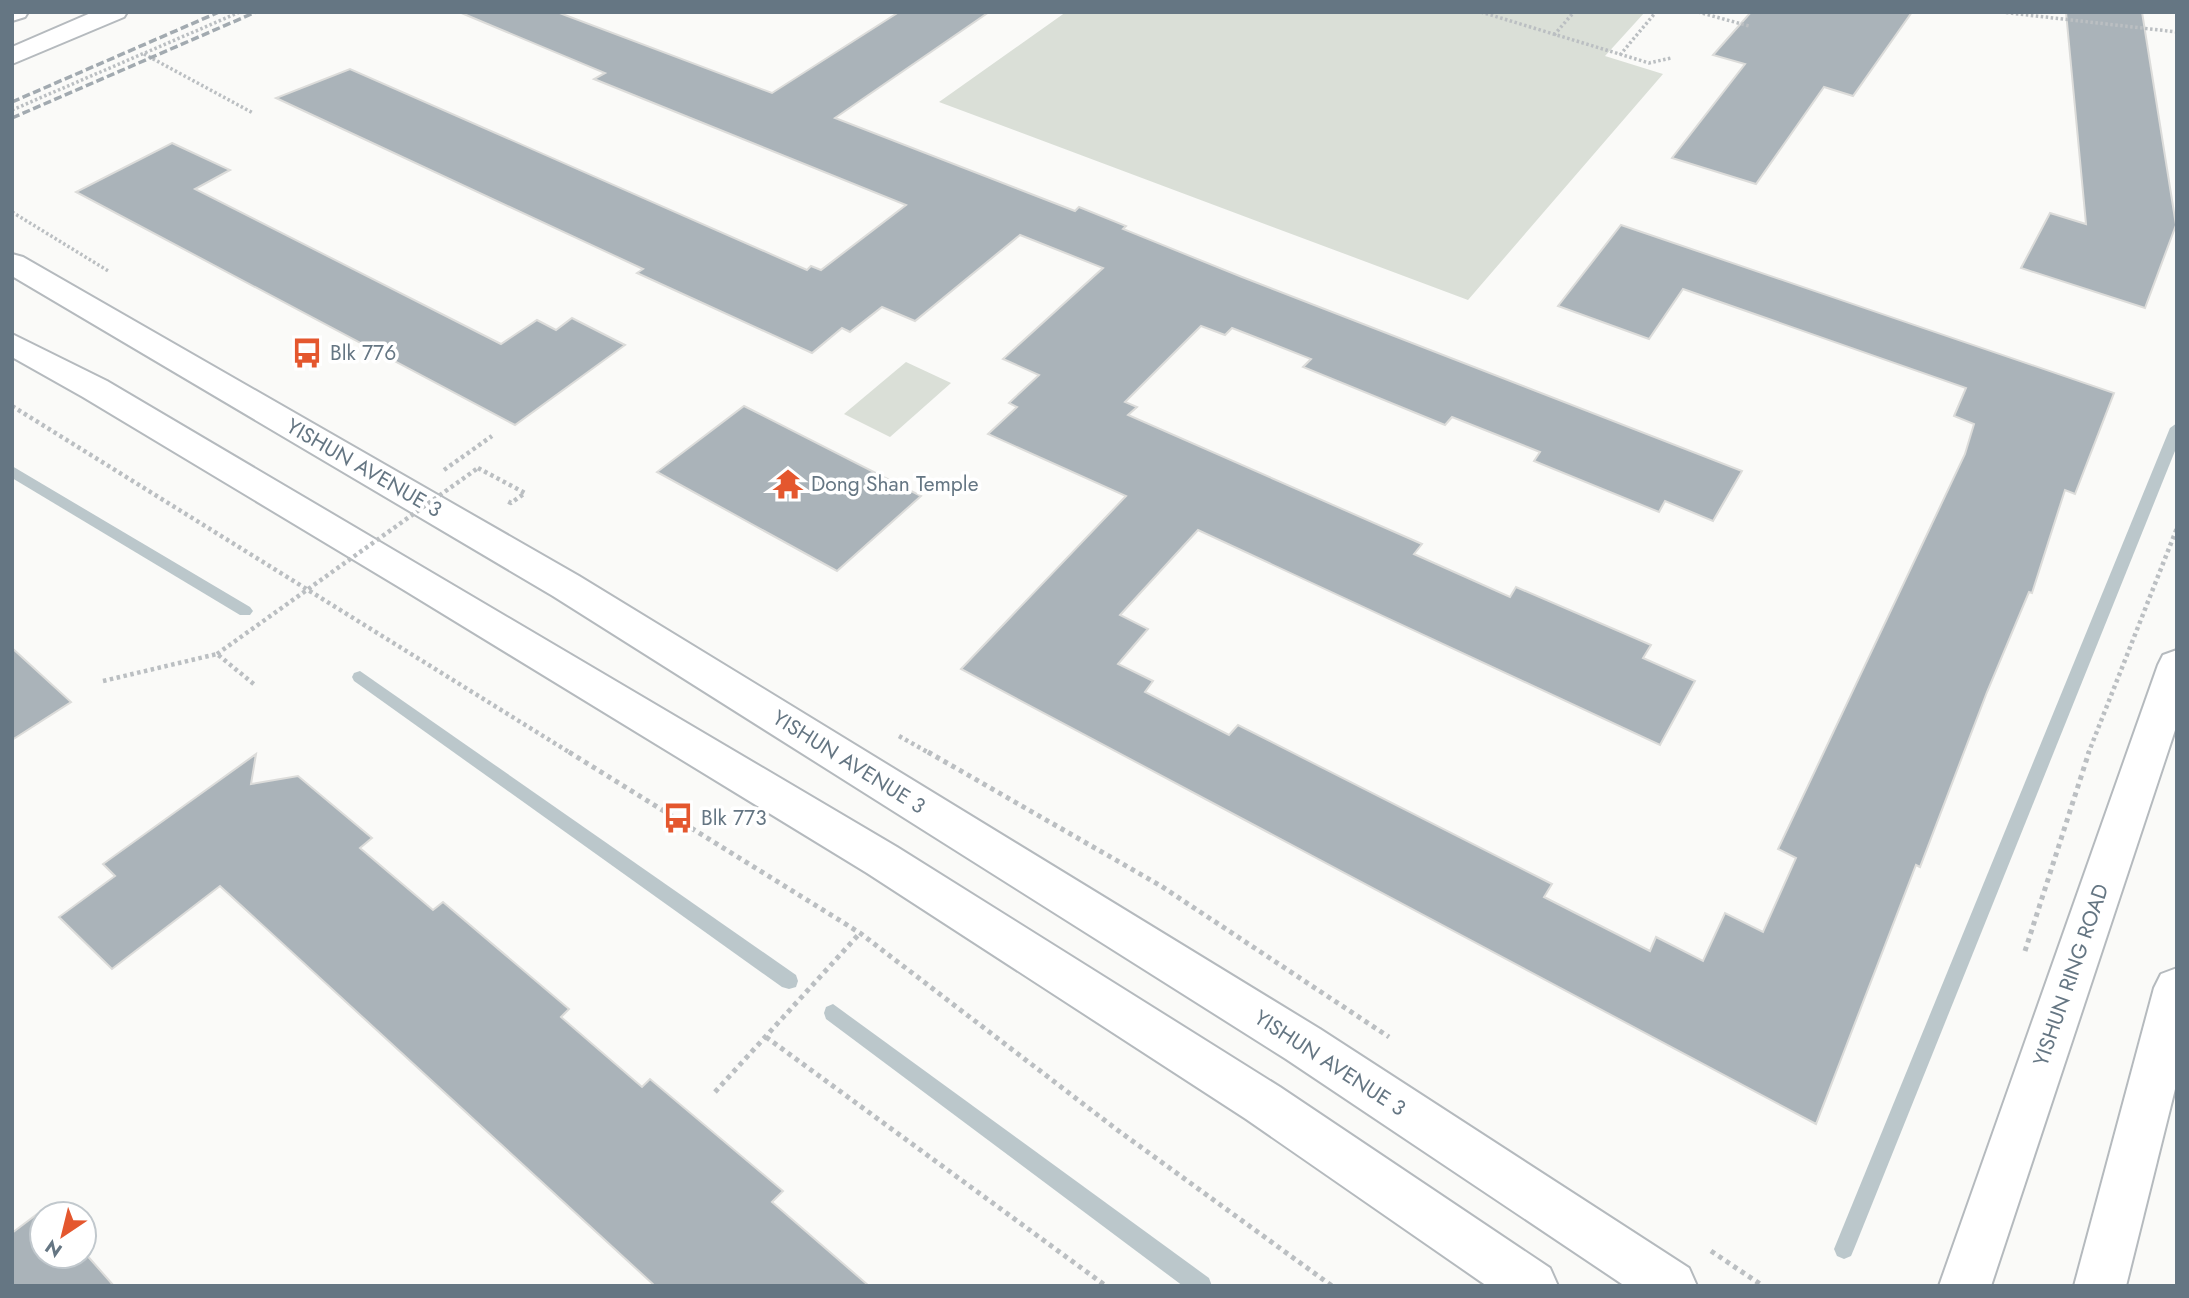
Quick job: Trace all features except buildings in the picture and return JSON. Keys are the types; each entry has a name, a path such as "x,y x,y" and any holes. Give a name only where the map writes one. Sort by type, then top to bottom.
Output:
{"main road":[{"path":"12,56 114,12"},
{"name":"YISHUN AVENUE 3","path":"12,263 588,599 1303,1044 1671,1286"},
{"path":"12,344 107,396 882,860 1263,1103 1532,1286"},
{"name":"YISHUN RING ROAD","path":"1965,1286 2177,665"},
{"path":"2100,1286 2177,988"}],"path":[{"path":"12,110 240,12"},
{"path":"1481,12 1620,55 1649,62 1671,58"},
{"path":"1553,35 1574,12"},
{"path":"1620,55 1656,12"},
{"path":"1698,12 1749,26"},
{"path":"2001,12 2177,32"},
{"path":"143,54 253,113"},
{"path":"12,406 860,933 1116,1129 1332,1286"},
{"path":"438,474 492,436"},
{"path":"103,681 217,654 478,468 525,493 511,503 502,498"},
{"path":"217,654 256,685"},
{"path":"715,1092 860,933"},
{"path":"766,1037 1107,1286"}],"shaded area":[{"path":"1066,12 1645,12 1605,56 1663,74 1468,300 939,102"},
{"path":"906,362 951,383 890,437 844,414"}],"waterway":[{"path":"1844,1249 2177,428"},
{"path":"12,471 245,611"},
{"path":"360,677 789,981"},
{"path":"833,1013 1201,1286"}],"railway":[{"path":"12,102 219,12"},
{"path":"12,118 256,12"}],"place":[{"name":"Blk 776","path":"307,353"},
{"name":"Dong Shan Temple","path":"788,484"},
{"name":"Blk 773","path":"678,818"}]}
